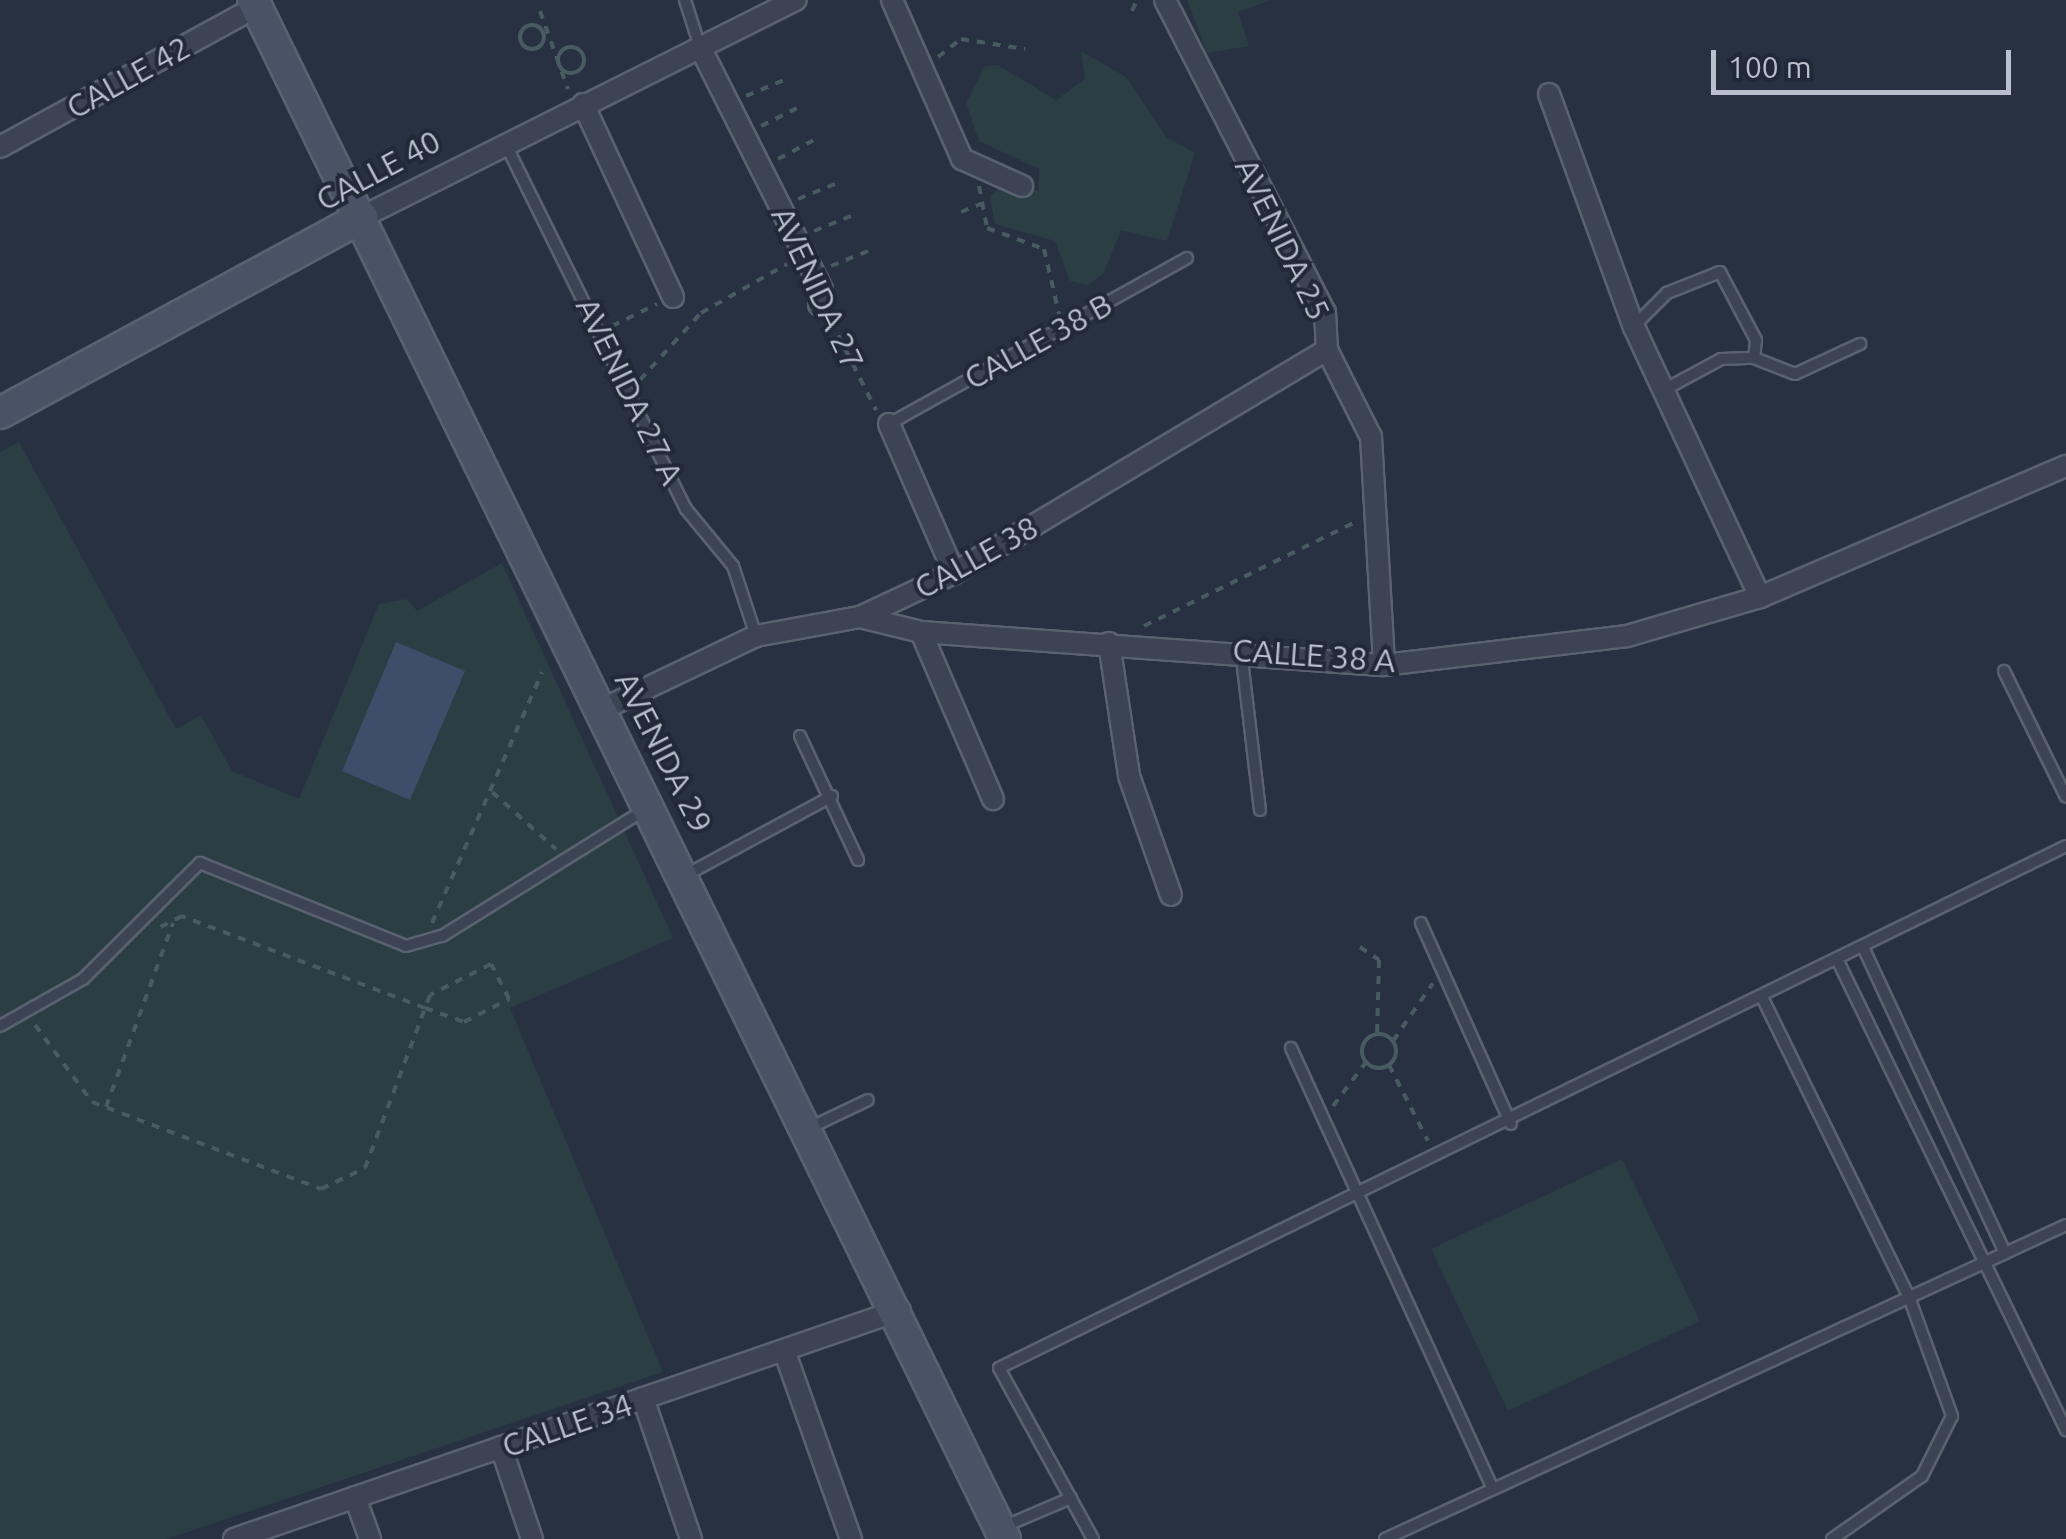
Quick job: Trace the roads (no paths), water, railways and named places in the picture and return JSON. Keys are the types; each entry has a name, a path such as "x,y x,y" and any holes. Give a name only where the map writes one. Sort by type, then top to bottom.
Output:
{"main road":[{"name":"AVENIDA 29","path":"254,4 686,875 804,1130 900,1310 1002,1534"},
{"name":"CALLE 40","path":"0,413 362,217"}],"street":[{"name":"CALLE 40","path":"362,217 504,142 796,0"},
{"path":"892,0 962,159 982,174 1022,186"},
{"name":"AVENIDA 25","path":"1165,0 1325,312 1326,350 1372,436 1384,665"},
{"name":"CALLE 42","path":"0,147 254,4"},
{"name":"AVENIDA 27","path":"700,47 805,256 820,304"},
{"path":"1550,94 1634,327 1760,597"},
{"path":"579,106 673,296"},
{"name":"CALLE 38","path":"603,710 756,636 860,617 954,574 1326,350"},
{"path":"889,424 954,574"},
{"name":"CALLE 38 A","path":"860,617 921,632 1241,650 1384,665 1627,636 1760,597 1870,544 2066,466"},
{"path":"921,632 994,800"},
{"path":"1109,643 1134,794 1171,896"},
{"name":"CALLE 34","path":"234,1539 900,1310"},
{"path":"784,1350 851,1539"},
{"path":"643,1398 692,1539"},
{"path":"501,1447 532,1539"},
{"path":"355,1497 370,1539"}],"lane":[{"name":"AVENIDA 27","path":"685,0 700,47"},
{"name":"AVENIDA 27 A","path":"504,142 632,390 686,508 733,566 756,636"},
{"name":"CALLE 38 B","path":"889,424 1187,258"},
{"path":"1634,327 1666,293 1720,272 1756,340 1754,358"},
{"path":"1662,391 1720,358 1754,358 1795,374 1860,344"},
{"path":"1241,650 1260,810"},
{"path":"2004,671 2066,797"},
{"path":"800,736 832,796 858,860"},
{"path":"686,875 832,796"},
{"path":"0,1026 28,1016 83,979 200,862 406,946 442,936 651,806"},
{"path":"1094,1539 999,1368 1510,1124 2066,846"},
{"path":"1421,922 1510,1124"},
{"path":"1863,947 2005,1253"},
{"path":"1837,959 2066,1430"},
{"path":"1762,997 1909,1297 1948,1387 1944,1446 1922,1476 1832,1539"},
{"path":"1292,1048 1493,1489"},
{"path":"804,1130 868,1100"},
{"path":"1385,1539 2066,1225"},
{"path":"1002,1534 1072,1498"}],"water":[{"path":"396,642 465,671 410,800 342,771"}]}
